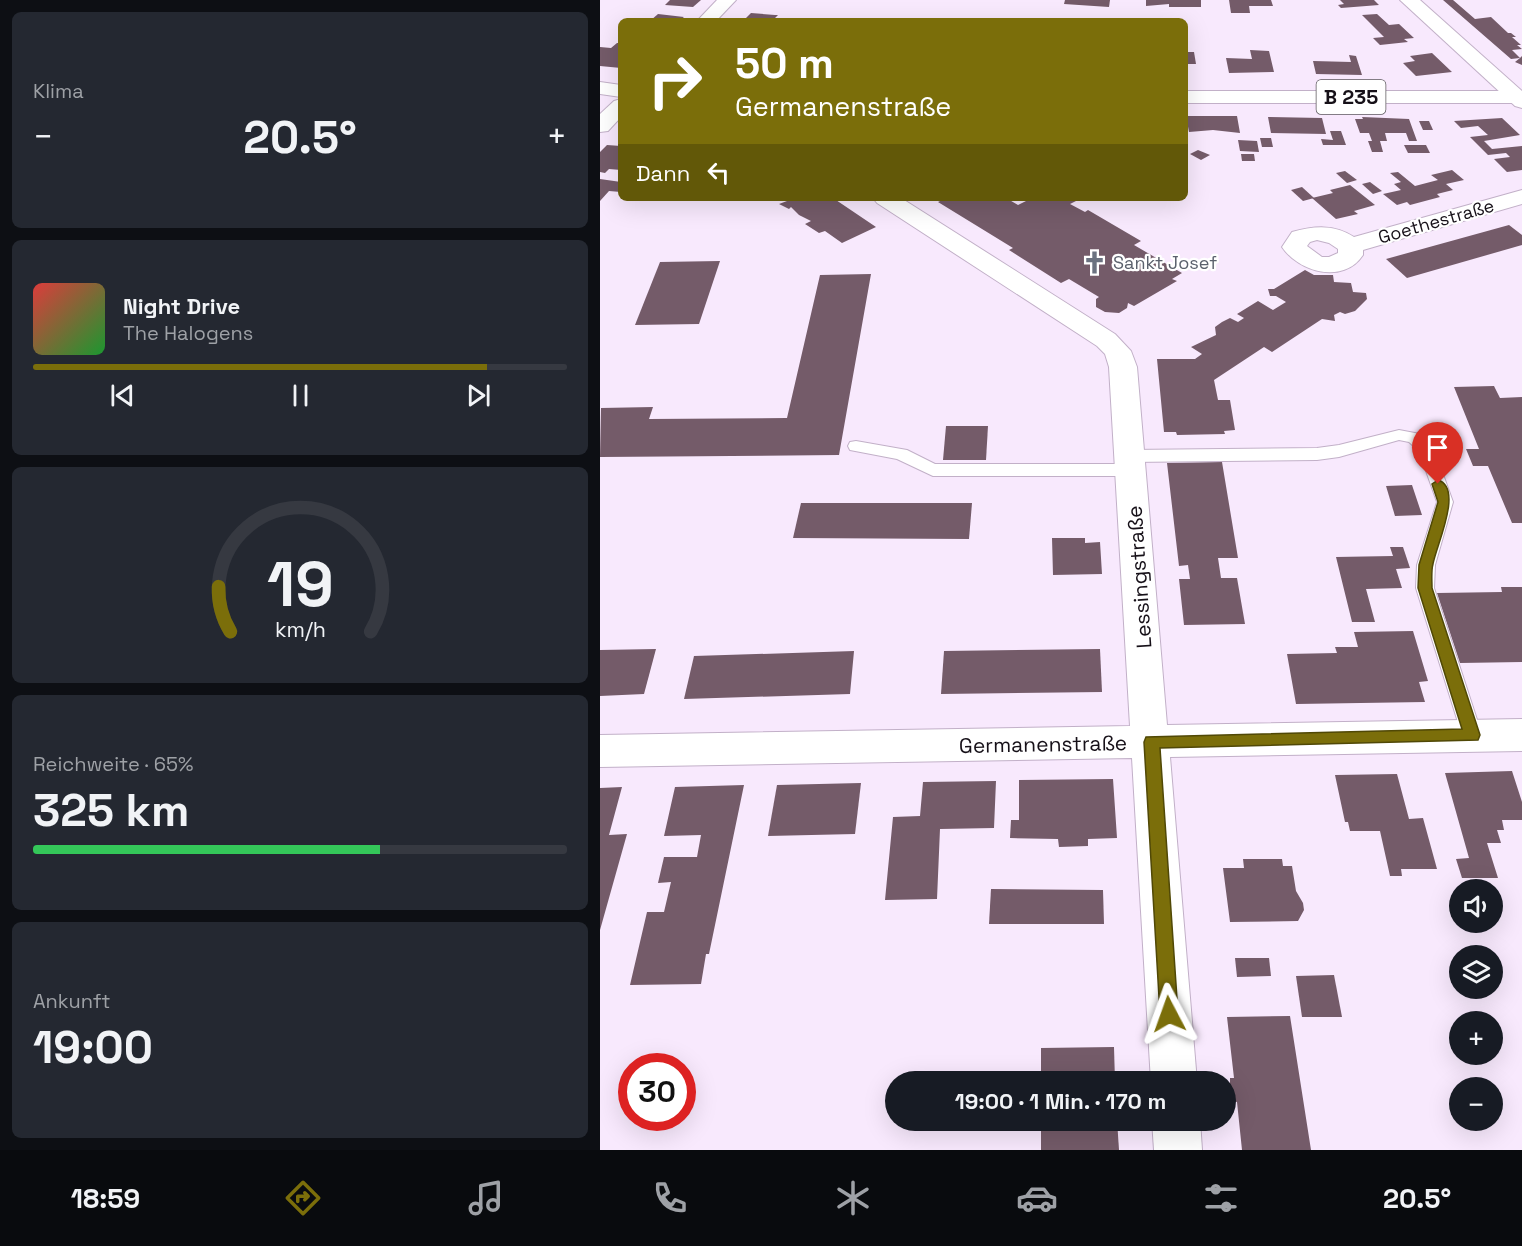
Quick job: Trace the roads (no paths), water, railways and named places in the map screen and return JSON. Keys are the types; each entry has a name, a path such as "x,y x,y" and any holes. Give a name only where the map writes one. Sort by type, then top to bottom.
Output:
{"street":[{"path":"709,18 727,0"},
{"path":"1409,0 1520,99"},
{"path":"600,88 618,91"},
{"name":"B 235","path":"1188,97 1520,99"},
{"path":"600,126 618,108"},
{"name":"Goethestraße","path":"1350,246 1522,197"},
{"name":"Lessingstraße","path":"890,201 1106,340 1117,351 1123,367 1173,1071"},
{"name":"Germanenstraße","path":"600,751 1522,735"},
{"path":"1177,1131 1178,1150"}],"lane":[{"path":"856,447 901,454 933,470 1317,454 1339,451 1399,435 1414,438 1426,448 1444,502 1426,565 1425,588 1472,735"}],"place":[{"name":"Sankt Josef","path":"1095,262"}]}
